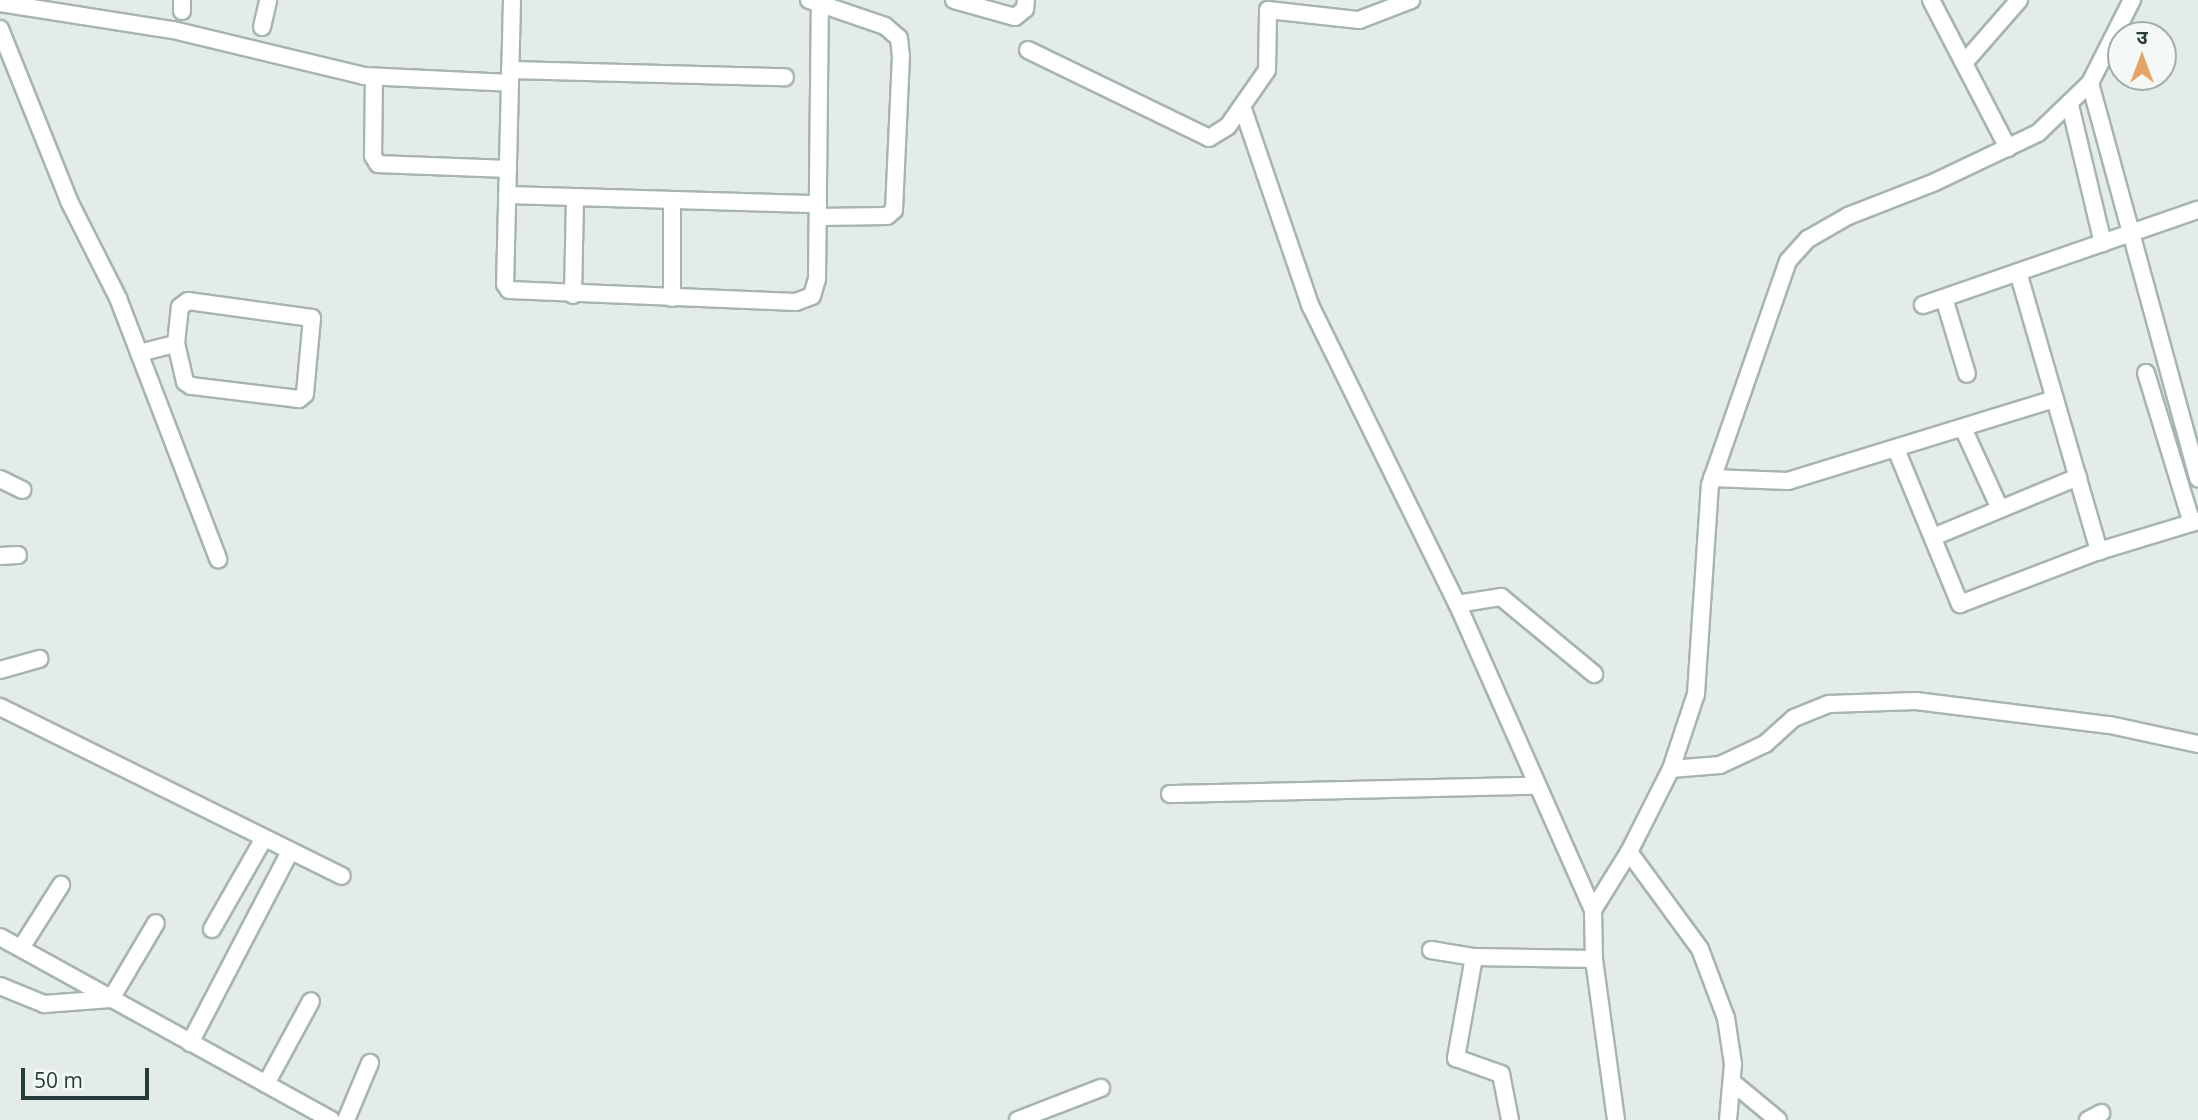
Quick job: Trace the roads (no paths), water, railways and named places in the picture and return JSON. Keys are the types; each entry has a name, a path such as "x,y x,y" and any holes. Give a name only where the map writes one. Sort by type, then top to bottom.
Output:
{"street":[{"path":"262,27 268,0"},
{"path":"508,195 672,200 818,210 887,216 894,211 901,56 894,31 814,2 818,210 812,296 796,302 573,295 509,290 505,284 512,0"},
{"path":"954,0 1015,17 1025,9 1026,0"},
{"path":"1028,50 1200,137 1221,134 1263,78 1271,53 1267,5 1359,20 1411,0"},
{"path":"1931,0 2008,148"},
{"path":"1964,63 2019,0"},
{"path":"1593,909 1629,852 1671,769 1696,694 1712,478 1770,304 1797,248 1848,216 2038,133 2090,83 2132,0"},
{"path":"0,3 173,30 374,77 785,77"},
{"path":"0,29 69,201 118,298 218,559"},
{"path":"374,77 373,156 378,164 508,169"},
{"path":"2090,83 2198,479"},
{"path":"1246,104 1310,305 1457,604 1535,786 1593,909 1594,959 1616,1120"},
{"path":"2070,105 2103,243"},
{"path":"573,295 575,197"},
{"path":"672,200 672,298"},
{"path":"1923,305 2198,210"},
{"path":"2018,272 2099,551"},
{"path":"1944,298 1967,374"},
{"path":"188,301 312,318 305,394 299,399 191,386 185,382 176,344 180,307 188,301"},
{"path":"139,353 176,344"},
{"path":"1896,449 1961,604 2099,551 2195,522 2146,373"},
{"path":"1712,478 1778,483 2055,399"},
{"path":"1963,428 2000,509"},
{"path":"1933,537 2078,477"},
{"path":"0,480 23,490"},
{"path":"0,556 18,555"},
{"path":"1457,604 1501,597 1594,674"},
{"path":"0,670 39,659"},
{"path":"1671,769 1720,765 1765,744 1794,718 1829,704 1916,701 2110,725 2198,744"},
{"path":"0,707 263,840 342,876"},
{"path":"1170,794 1535,786"},
{"path":"212,929 263,840"},
{"path":"190,1043 290,852"},
{"path":"1629,852 1700,949 1726,1018 1732,1082 1728,1120"},
{"path":"22,948 61,885"},
{"path":"111,999 156,923"},
{"path":"0,937 331,1120"},
{"path":"1431,950 1474,957 1594,959"},
{"path":"1474,957 1456,1058 1501,1074 1510,1120"},
{"path":"0,986 44,1004 111,999"},
{"path":"266,1084 311,1001"},
{"path":"346,1120 370,1063"},
{"path":"1732,1082 1778,1120"},
{"path":"1018,1120 1101,1088"}]}
